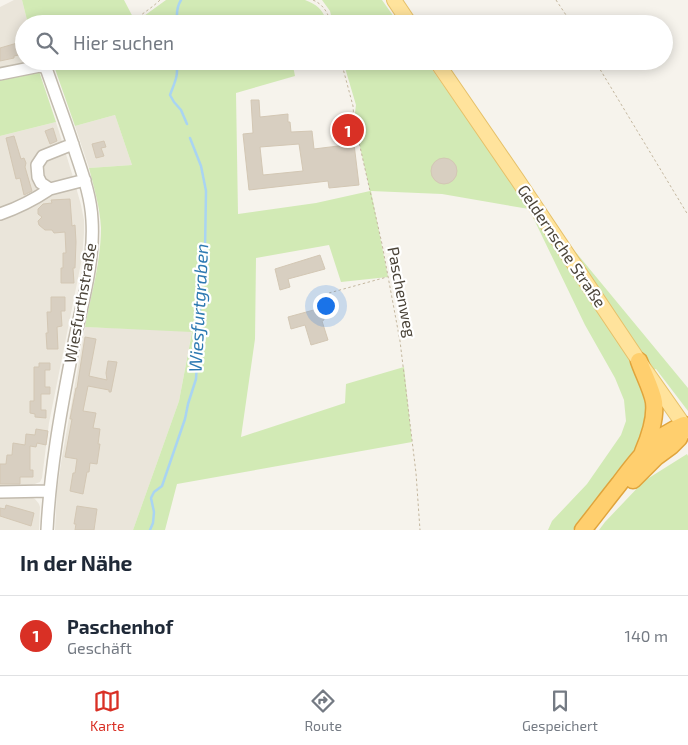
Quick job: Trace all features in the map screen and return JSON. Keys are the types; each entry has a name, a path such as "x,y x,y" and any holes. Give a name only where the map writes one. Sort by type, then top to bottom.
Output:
{"highway":[{"path":"639,361 654,400 654,418 642,454"},
{"path":"591,530 615,500 643,470 679,438 686,428"},
{"path":"583,530 642,454 670,431 686,428"},
{"path":"671,446 688,445"}],"main road":[{"path":"394,0 404,15"},
{"name":"Geldernsche Straße","path":"442,70 686,428"}],"street":[{"name":"Wiesfurthstraße","path":"0,74 20,70"},
{"name":"Wiesfurthstraße","path":"47,70 85,180 92,220 90,261 54,455 49,491 47,530"},
{"path":"50,188 41,183 38,177 38,165 43,156 73,144"},
{"path":"0,214 38,197 50,188 85,180"},
{"path":"0,492 49,491"}],"path":[{"path":"142,15 160,0"},
{"path":"314,0 324,8 327,15"},
{"path":"556,0 566,15"},
{"name":"Paschenweg","path":"343,70 353,106 354,120 402,351 416,473 420,530"},
{"path":"599,70 688,215"},
{"path":"329,293 388,277"}],"shaded area":[{"path":"14,0 22,0 26,15 15,15 15,67 0,71 0,7"},
{"path":"115,115 132,165 89,168 75,126"},
{"path":"56,122 84,220 82,258 49,423 42,478 40,482 32,485 0,486 0,136"},
{"path":"85,327 192,331 179,401 133,530 55,530 61,463"},
{"path":"0,497 31,497 35,499 40,507 39,530 0,530"}],"green space":[{"path":"22,0 124,0 132,15 26,15"},
{"path":"166,0 305,0 318,7 324,15 145,15"},
{"path":"322,0 382,0 393,15 331,15"},
{"path":"55,70 294,70 295,76 236,93 238,214 316,203 370,191 354,120 356,105 346,70 432,70 478,134 688,388 688,411 656,369 637,375 646,397 648,420 634,453 573,530 548,530 552,521 587,484 621,435 626,421 624,400 615,378 585,325 529,209 442,194 371,191 388,277 341,282 329,245 256,258 255,339 241,437 345,403 346,384 404,367 412,442 177,484 165,530 133,530 179,401 192,332 85,327 98,265 101,240 98,205 89,168 132,165 115,115 75,126"},
{"path":"39,71 56,122 0,136 0,80"},
{"path":"687,454 688,530 599,530 644,481"}],"building":[{"path":"15,44 14,58 0,61 0,48"},
{"path":"251,100 259,100 260,117 288,114 291,132 312,131 314,149 354,144 359,185 329,188 328,181 249,190 243,134 253,133","holes":["299,144 303,171 263,175 260,147"]},
{"path":"53,128 57,141 50,144 45,131"},
{"path":"14,136 21,159 24,158 26,163 25,167 32,191 24,195 20,178 16,179 6,138"},
{"path":"104,141 106,147 101,148 104,156 96,158 92,144"},
{"path":"444,158 453,162 457,171 453,180 444,184 435,180 431,171 435,162"},
{"path":"70,199 72,226 75,225 76,242 75,268 73,268 74,283 61,283 63,253 66,253 65,232 54,233 52,230 45,230 39,225 38,221 42,217 38,214 38,209 43,204 52,203 51,200"},
{"path":"320,255 325,269 288,279 290,287 280,290 275,269"},
{"path":"51,297 65,297 65,311 61,311 62,326 57,327 58,349 47,349 47,312 51,312"},
{"path":"321,308 324,320 322,321 328,340 311,345 305,325 291,329 288,317"},
{"path":"85,337 96,339 89,376 107,380 108,361 117,362 111,392 88,386 83,411 96,413 93,428 100,429 98,444 100,444 97,464 90,463 83,494 70,491 77,459 65,457"},
{"path":"39,363 50,363 50,370 45,370 45,387 50,387 50,394 41,394 41,410 46,410 46,418 35,417 35,414 30,413 30,401 34,401 34,367 39,367"},
{"path":"36,429 48,431 46,445 37,443 36,447 30,446 30,470 33,470 33,477 20,477 20,484 0,484 0,464 6,464 7,455 12,455 13,443 25,445 26,434 35,435"},
{"path":"6,505 34,513 31,526 0,516 0,508 5,509"},
{"path":"77,506 97,509 94,530 75,530"}],"waterway":[{"name":"Wiesfurtgraben","path":"177,15 181,0"},
{"name":"Wiesfurtgraben","path":"177,70 170,95 181,110 187,124"},
{"name":"Wiesfurtgraben","path":"150,530 154,512 151,498 154,492 162,486 185,419 196,379 200,314 200,270 205,249 206,191 201,166 190,138"}],"place":[{"name":"Paschenhof","path":"348,130"}]}
